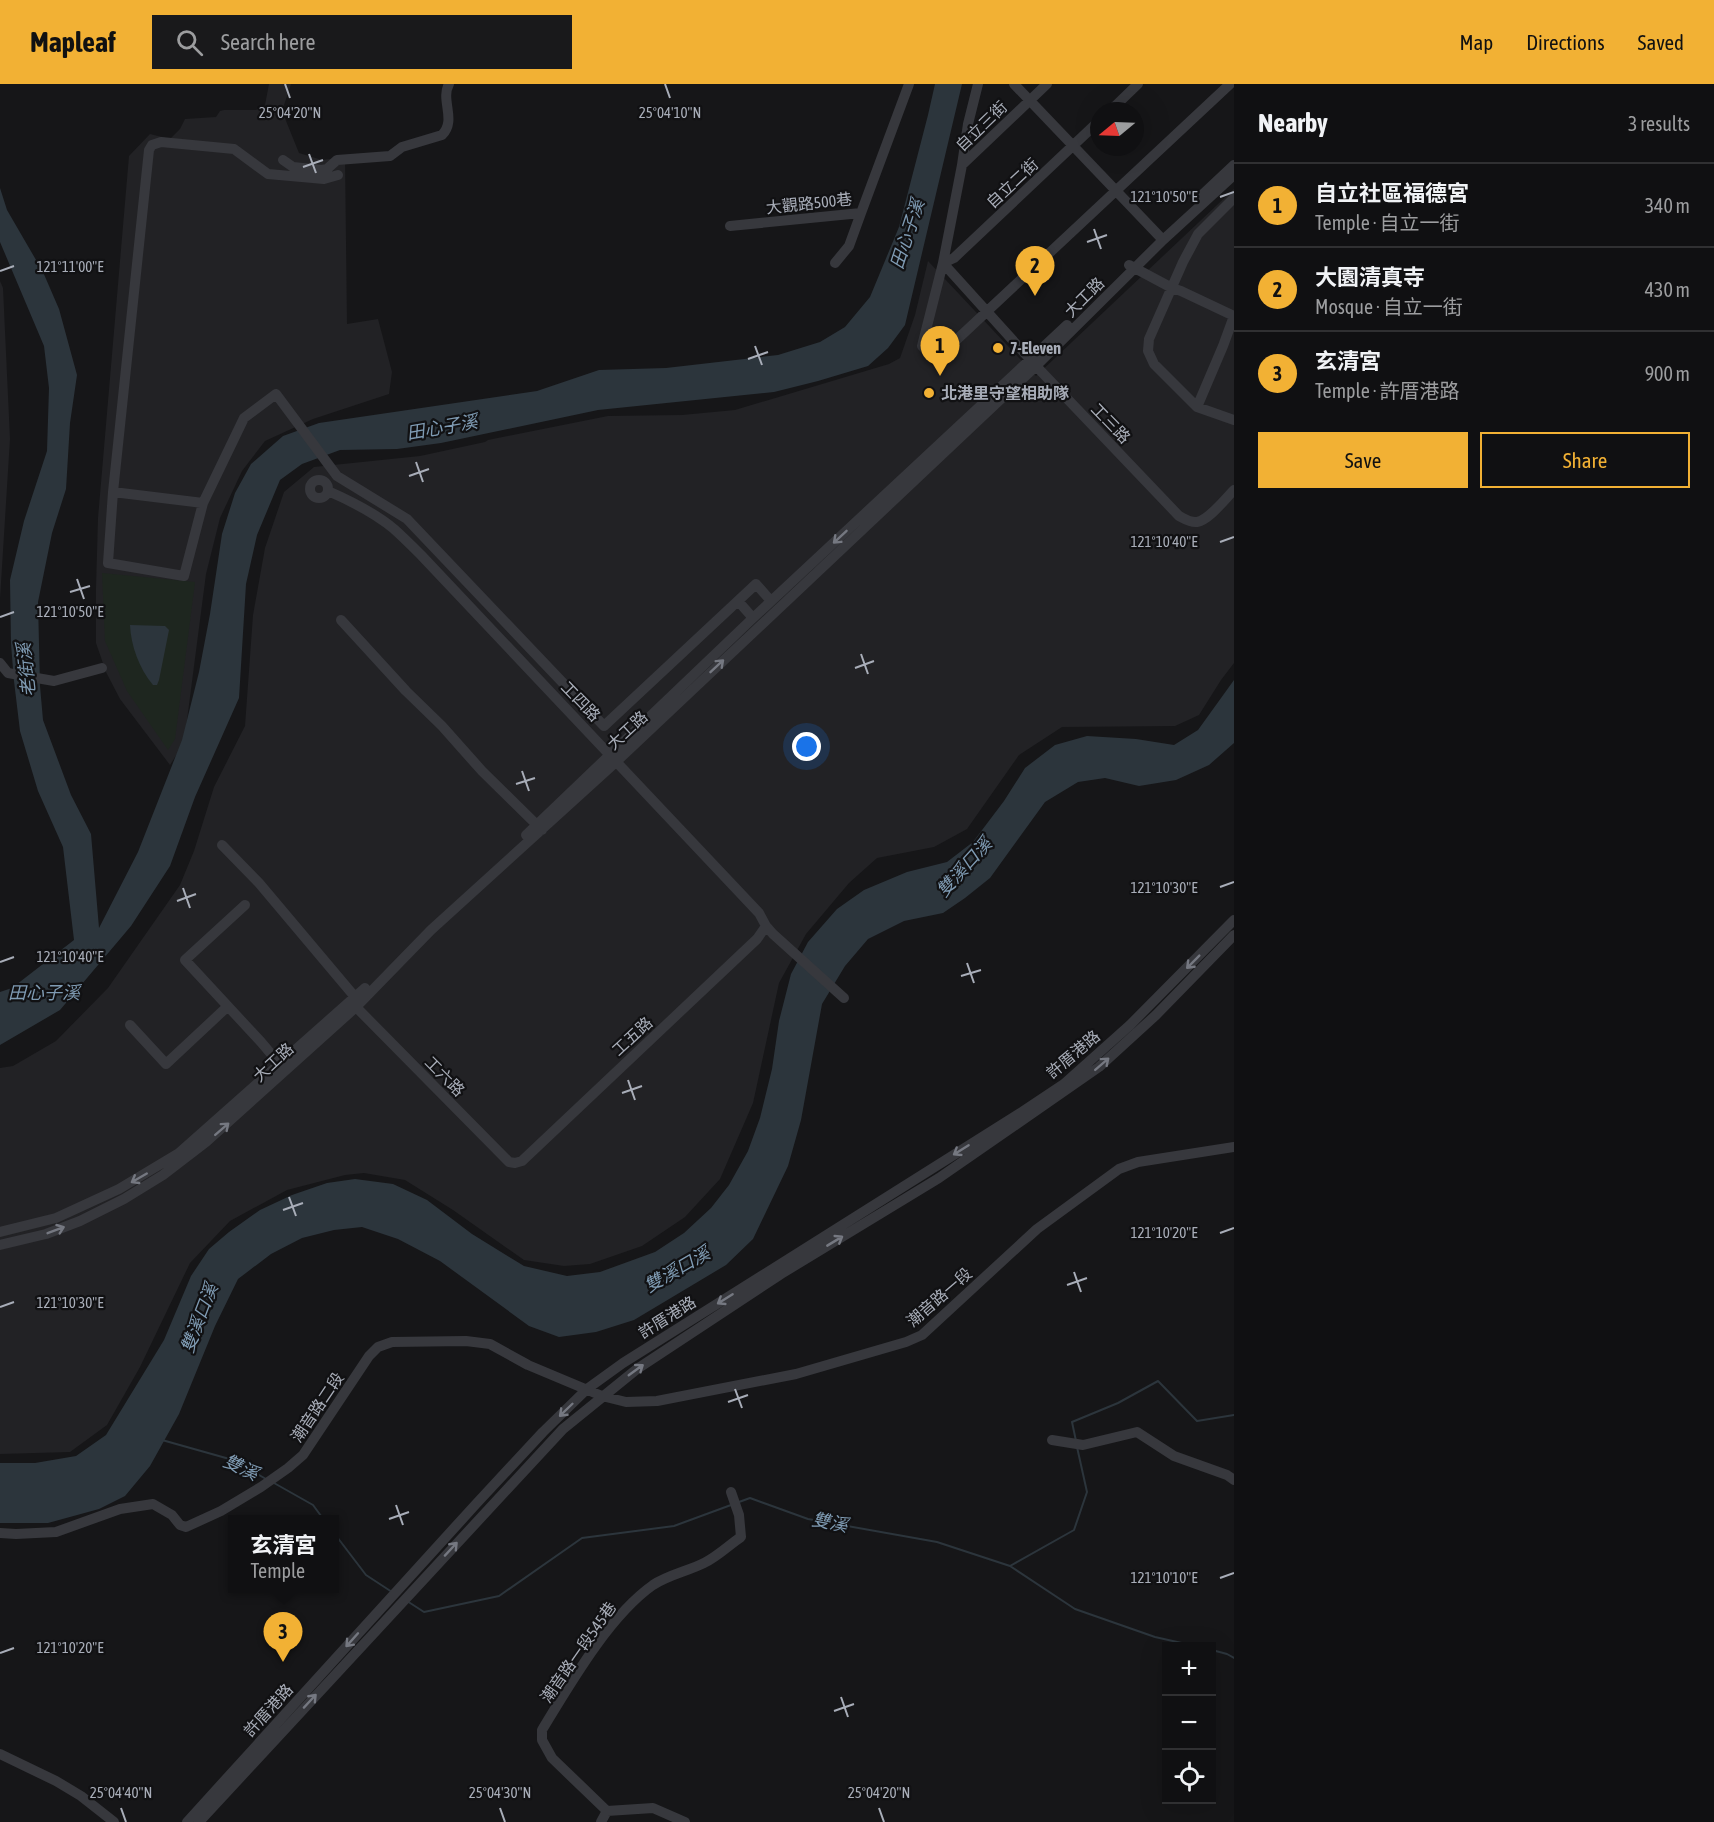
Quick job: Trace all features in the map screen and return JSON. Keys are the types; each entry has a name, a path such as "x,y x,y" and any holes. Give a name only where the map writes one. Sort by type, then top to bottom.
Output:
{"street":[{"path":"283,160 293,167 322,170 327,169 337,160 390,156 402,147 442,135 446,132 450,122 446,96 449,84"},
{"name":"大觀路500巷","path":"730,226 861,213 909,84"},
{"path":"978,84 968,124 942,263 922,346 936,360 1230,84"},
{"path":"1014,84 1161,238"},
{"name":"自立三街","path":"962,165 1047,84"},
{"path":"1119,102 1138,84"},
{"name":"自立二街","path":"942,263 954,258 1090,130"},
{"path":"338,175 324,179 268,174 234,149 160,142 152,145 149,150 113,492 108,563 184,576 203,503 244,418 276,394 337,476 407,519 604,726 756,584 771,601"},
{"name":"大工路","path":"0,1232 56,1218 146,1174 179,1153 282,1067 355,1002 1033,363 1234,165"},
{"name":"大工路","path":"1161,238 1234,176"},
{"path":"1234,198 1198,234 1149,339 1148,351 1154,364 1197,407 1234,420"},
{"path":"835,263 849,246 861,213"},
{"name":"工三路","path":"942,263 1033,363 1179,516 1196,522 1206,518 1234,490"},
{"path":"1131,267 1234,316 1197,407"},
{"name":"大工路","path":"614,758 771,601 1033,363"},
{"name":"工四路","path":"328,491 348,500 394,529 614,758 759,913 766,926 842,996"},
{"path":"113,492 203,503"},
{"path":"738,601 753,618"},
{"path":"341,620 482,771 540,828"},
{"path":"0,663 8,673 54,681 102,668"},
{"name":"工六路","path":"222,845 259,883 355,1002 509,1162 515,1163"},
{"path":"245,905 185,960 282,1067"},
{"name":"許厝港路","path":"187,1822 513,1464 595,1393 637,1369 782,1274 939,1178 1047,1099 1130,1025 1234,920"},
{"name":"工五路","path":"515,1163 522,1161 757,939 766,926"},
{"name":"許厝港路","path":"199,1822 623,1363 1022,1112 1099,1067 1156,1015 1234,935"},
{"path":"130,1025 166,1064 227,1007"},
{"name":"大工路","path":"0,1245 46,1234 80,1221 124,1199 153,1181 207,1142 282,1067"},
{"name":"潮音路一段","path":"595,1393 626,1402 657,1401 796,1374 906,1342 922,1335 1037,1229 1119,1169 1138,1162 1234,1147"},
{"name":"潮音路二段","path":"0,1533 56,1532 120,1509 153,1504 172,1515 180,1525 186,1527 221,1511 238,1499 261,1488 303,1455 369,1356 378,1347 392,1342 466,1341 490,1344 528,1365 595,1393"},
{"path":"1052,1440 1077,1444 1137,1432 1174,1456 1234,1479"},
{"name":"潮音路一段545巷","path":"607,1811 552,1758 542,1740 542,1730 578,1672 635,1600 655,1584 706,1562 741,1536 739,1515 733,1500"},
{"path":"0,1754 56,1781 81,1796 114,1822"},
{"path":"601,1822 607,1811 653,1808 685,1822"}],"shaded area":[{"path":"269,84 291,84 282,111 299,153 322,160 345,157 347,324 378,319 392,372 389,394 313,419 265,441 242,471 220,518 206,574 184,743 170,765 120,699 106,672 96,643 98,518 129,156 150,134 170,139 180,129 185,119 216,117 220,111 224,110 256,110 265,105"},
{"path":"1234,189 1234,663 1199,715 1175,726 1062,727 1019,755 967,829 934,847 877,858 849,883 806,934 779,983 753,1103 720,1179 685,1217 642,1246 590,1264 564,1266 524,1260 453,1210 405,1180 364,1173 345,1175 287,1190 230,1221 190,1263 140,1367 107,1425 70,1452 0,1454 0,1068 13,1066 56,1041 108,988 180,885 194,851 214,787 245,726 253,615 265,548 284,492 314,467 420,456 608,416 682,415 735,410 889,364 900,358 915,315 928,261 1036,376"},
{"path":"0,281 3,288 10,439 0,599"},
{"path":"102,573 195,582 175,739 168,750 127,691 105,641"}],"water":[{"path":"935,84 962,84 905,325 888,348 868,366 774,392 598,410 441,443 397,449 340,450 302,464 280,480 257,535 246,584 239,698 195,797 170,866 131,926 60,1010 0,1045 0,992 12,988 74,940 63,847 38,791 20,731 14,681 10,580 24,521 47,451 49,388 44,346 0,242 0,188 7,210 43,272 59,309 77,375 70,423 66,489 52,533 38,602 40,686 43,720 71,795 91,834 99,928 138,852 182,740 199,672 222,534 235,493 251,464 283,436 319,423 537,391 599,370 666,368 778,355 820,342 845,327 870,297 899,227"},
{"path":"130,625 165,626 169,630 157,685 153,685 140,664 134,649"},
{"name":"雙溪口溪","path":"1234,680 1234,743 1209,765 1176,780 1139,786 1105,778 1078,782 1045,802 990,878 965,898 943,913 904,921 868,939 845,966 822,1004 801,1120 788,1166 753,1239 726,1265 634,1320 596,1332 559,1337 529,1326 440,1261 398,1239 362,1227 334,1230 302,1238 271,1254 238,1279 215,1326 179,1414 150,1466 125,1496 99,1509 48,1523 0,1523 0,1463 35,1463 76,1456 106,1435 164,1340 191,1276 209,1249 260,1210 292,1195 327,1183 355,1179 393,1184 427,1200 472,1234 524,1266 567,1276 600,1272 655,1252 684,1233 711,1208 729,1185 748,1151 760,1118 772,1069 779,1021 791,974 808,942 837,909 864,890 907,872 947,862 973,842 1025,768 1055,745 1087,736 1136,739 1174,745 1198,730"}],"waterway":[{"name":"雙溪","path":"1076,1441 1072,1422 1118,1403 1158,1381 1197,1421 1234,1415"},
{"name":"雙溪","path":"162,1440 233,1460 266,1479"},
{"name":"雙溪","path":"739,1502 750,1498 808,1519 937,1542 1010,1566 1074,1530 1087,1492 1077,1447"},
{"name":"雙溪","path":"274,1483 313,1505 320,1515"},
{"name":"雙溪","path":"407,1601 424,1612 499,1596 582,1538 674,1526 731,1505"},
{"name":"雙溪","path":"339,1540 366,1575 392,1592"},
{"path":"1010,1566 1075,1609 1155,1637 1177,1642"},
{"path":"1216,1651 1234,1658"}],"place":[{"name":"大園清真寺","path":"1035,296"},
{"name":"7-Eleven","path":"998,348"},
{"name":"自立社區福德宮","path":"940,376"},
{"name":"北港里守望相助隊","path":"929,393"},
{"name":"玄清宮","path":"283,1662"}],"water label":[{"name":"田心子溪","path":"907,234"},
{"name":"田心子溪","path":"442,427"},
{"name":"老街溪","path":"26,670"},
{"name":"田心子溪","path":"44,992"}]}
